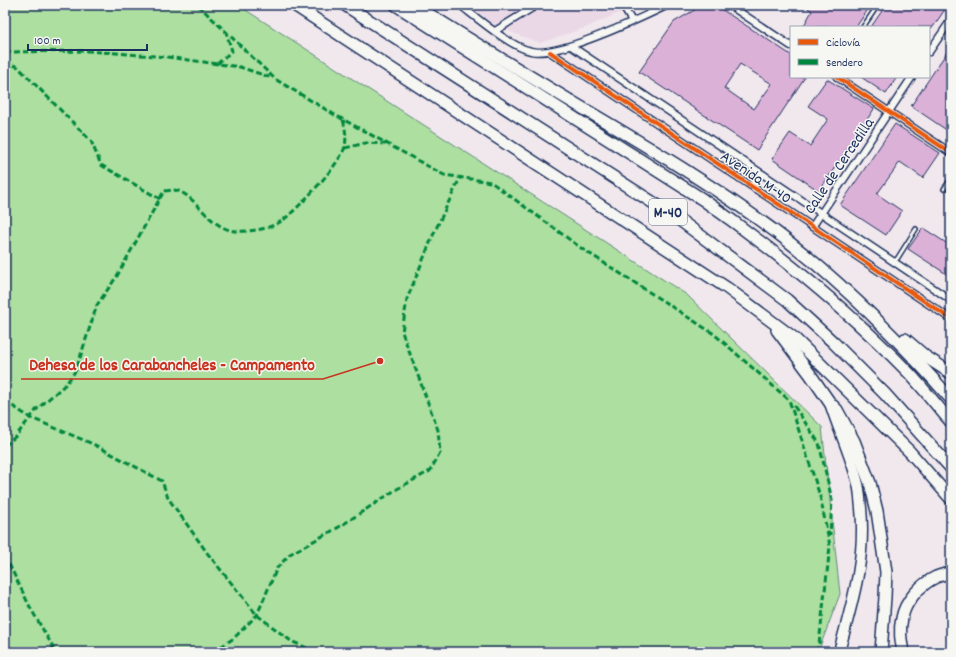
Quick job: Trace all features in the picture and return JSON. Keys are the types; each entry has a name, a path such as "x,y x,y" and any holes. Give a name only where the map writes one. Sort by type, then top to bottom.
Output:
{"highway":[{"path":"294,5 727,288 794,338 910,452 951,498"},
{"name":"M-40","path":"345,5 677,218 787,300 833,342 885,394 951,468"},
{"name":"M-40","path":"396,5 702,199 745,229 816,286 866,331 910,374 951,422"},
{"path":"414,5 538,82 658,153 750,213 789,242 833,278 922,366 951,399"},
{"path":"872,315 885,323 926,357 951,373"},
{"path":"767,319 810,374 830,403 837,410 854,441 870,483 877,511 886,572 881,652"},
{"path":"830,403 846,445 858,485 863,527 862,559 839,652"},
{"path":"903,652 900,635 902,618 909,602 921,587 936,577 951,572"}],"street":[{"path":"460,5 495,31 532,52 550,52 571,46 668,5"},
{"path":"495,31 538,5"},
{"path":"622,5 632,21"},
{"path":"730,5 790,45"},
{"path":"930,51 951,20"},
{"name":"Avenida M-40","path":"571,46 951,300"},
{"name":"Avenida M-40","path":"550,52 951,320"},
{"path":"838,78 951,153"},
{"name":"Calle de Cercedilla","path":"812,227 911,78"},
{"path":"755,189 754,182 757,176 764,175"}],"lane":[{"path":"864,26 878,5"},
{"path":"944,189 951,179"},
{"path":"893,261 898,257 916,229"}],"shaded area":[{"path":"467,5 637,5 585,28 540,43 498,27"}],"green space":[{"path":"5,5 238,5 687,295 822,427 840,594 818,652 5,652"}],"building":[{"path":"703,5 715,5 790,54 790,78 804,78 757,150 639,72 674,22","holes":["740,64 772,84 754,109 724,88"]},
{"path":"804,5 871,5 857,26 804,26 812,11"},
{"path":"886,5 948,5 933,27 872,26"},
{"path":"951,46 951,133 911,106"},
{"path":"862,78 896,78 886,94"},
{"path":"827,79 874,109 819,191 772,159 790,133 810,146 828,119 808,106"},
{"path":"895,124 940,153 923,178 900,162 877,194 902,211 886,235 840,205"},
{"path":"923,228 951,246 951,277 908,249"}],"marked path":[{"path":"198,5 275,79 335,115 444,175 491,182 581,248 714,334 789,400 820,496 830,546 819,644 816,652"},
{"path":"217,64 232,51 226,32"},
{"path":"5,52 89,51 167,57 240,67 272,78"},
{"path":"5,61 18,67 91,141 101,165 160,199"},
{"path":"5,446 16,436 37,409 66,384 76,370 97,305 117,276 164,191 174,190 189,197 210,218 226,229 248,231 273,226 283,220 298,207 336,163 346,143 346,132 343,119"},
{"path":"345,148 366,143 386,144"},
{"path":"213,652 234,638 257,615 277,568 290,554 339,527 397,489 430,471 440,453 438,430 402,332 407,299 434,233 460,178"},
{"path":"5,401 29,417 93,444 162,481 168,498 208,554 257,615 291,641 316,652"},
{"path":"794,406 819,443 832,500 830,535"},
{"path":"5,556 31,609 56,652"}],"cycle path":[{"path":"550,52 951,319"},
{"path":"838,78 951,153"}],"place":[{"name":"Dehesa de los Carabancheles - Campamento","path":"380,361"}]}
